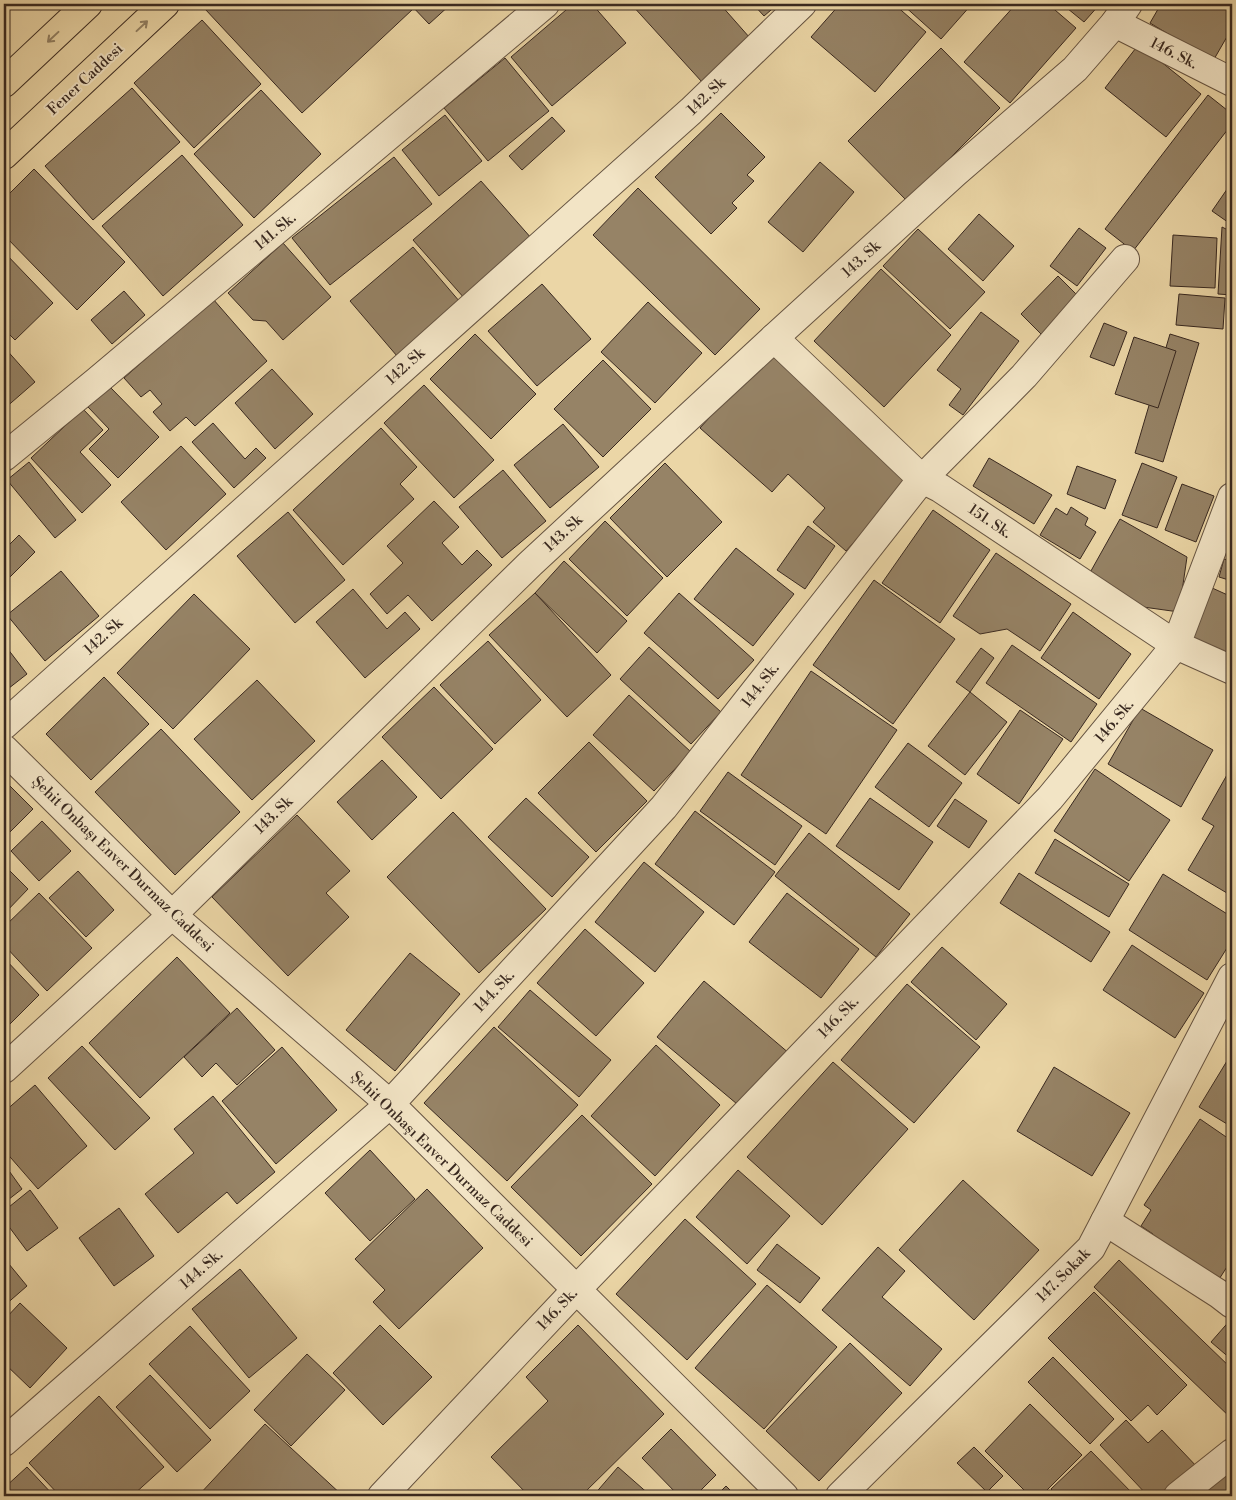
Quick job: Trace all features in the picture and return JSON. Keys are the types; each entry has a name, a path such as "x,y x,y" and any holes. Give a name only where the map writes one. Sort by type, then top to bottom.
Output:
{"main road":[{"path":"4,83 88,4"},
{"name":"Fener Caddesi","path":"4,155 165,4"}],"street":[{"name":"141. Sk.","path":"4,457 97,382 546,4"},
{"name":"142. Sk","path":"4,725 691,111 802,4"},
{"name":"146. Sk.","path":"1122,14 1232,82"},
{"name":"143. Sk","path":"4,1069 172,915 530,564 955,173 1075,68 1122,14"},
{"name":"144. Sk.","path":"4,1442 390,1104 664,807 922,479 1024,376 1125,259"},
{"name":"151. Sk.","path":"774,338 922,479 940,488 1176,645 1232,670"},
{"name":"146. Sk.","path":"382,1496 576,1290 1050,798 1176,645 1232,497"},
{"name":"Şehit Onbaşı Enver Durmaz Caddesi","path":"4,749 172,915 390,1104 784,1496"},
{"name":"147. Sokak","path":"840,1496 1091,1248 1232,976"},
{"path":"1105,1221 1232,1304"},
{"path":"1178,1496 1232,1453"}],"building":[{"path":"210,4 407,4 413,9 302,113 205,9"},
{"path":"410,4 451,4 429,24"},
{"path":"573,4 592,4 626,43 552,106 511,57"},
{"path":"631,4 720,4 750,38 702,82"},
{"path":"753,4 778,4 764,16"},
{"path":"840,4 894,4 926,32 875,92 811,37"},
{"path":"902,4 972,4 941,39"},
{"path":"1016,4 1048,4 1076,28 1010,103 964,62"},
{"path":"1062,4 1100,4 1084,22"},
{"path":"1161,4 1232,4 1232,28 1213,61 1150,23"},
{"path":"202,20 261,84 194,148 134,83"},
{"path":"1139,44 1201,94 1166,137 1105,88"},
{"path":"941,48 1000,108 907,201 848,141"},
{"path":"505,58 549,111 488,161 444,108"},
{"path":"132,88 180,142 93,220 45,166"},
{"path":"261,90 321,154 254,218 194,154"},
{"path":"1208,95 1232,114 1232,124 1133,251 1105,229"},
{"path":"721,113 765,157 747,175 754,181 732,203 737,208 711,234 655,177"},
{"path":"445,115 482,161 439,196 402,150"},
{"path":"552,117 565,131 522,170 509,156"},
{"path":"182,155 243,225 163,296 102,226"},
{"path":"394,157 432,204 330,285 292,238"},
{"path":"820,162 854,192 803,252 768,222"},
{"path":"34,169 125,262 77,310 4,235 4,199"},
{"path":"481,181 532,239 465,299 413,240"},
{"path":"1232,182 1232,225 1212,211"},
{"path":"638,188 760,309 715,355 593,235"},
{"path":"979,214 1014,246 983,281 948,249"},
{"path":"1222,227 1232,232 1232,295 1218,294"},
{"path":"1079,228 1106,248 1077,286 1050,266"},
{"path":"918,229 985,292 950,329 883,266"},
{"path":"1173,235 1217,238 1215,288 1170,286"},
{"path":"283,243 331,297 283,340 266,321 253,320 228,293"},
{"path":"413,247 460,302 397,356 350,301"},
{"path":"4,252 53,303 15,340 4,329"},
{"path":"881,269 951,335 884,407 814,341"},
{"path":"1058,276 1084,302 1047,340 1021,314"},
{"path":"542,284 591,339 537,386 488,331"},
{"path":"124,291 145,315 112,344 91,320"},
{"path":"1179,294 1225,298 1223,329 1176,325"},
{"path":"213,299 267,361 195,426 186,417 170,431 153,412 162,404 150,390 141,397 124,378"},
{"path":"1232,300 1232,346 1229,346"},
{"path":"648,302 702,353 655,403 601,352"},
{"path":"981,312 1019,341 963,415 949,405 961,389 937,370"},
{"path":"1104,323 1127,332 1114,366 1090,357"},
{"path":"475,334 536,394 491,439 430,379"},
{"path":"1170,334 1199,343 1163,462 1135,453"},
{"path":"1134,337 1176,351 1158,408 1115,394"},
{"path":"4,347 35,382 4,409"},
{"path":"769,351 910,479 846,551 813,522 825,508 788,474 772,492 700,428"},
{"path":"603,360 651,409 603,457 554,409"},
{"path":"272,369 313,414 275,449 235,403"},
{"path":"424,385 494,460 454,498 384,423"},
{"path":"109,386 159,437 118,478 89,449 109,429 88,407"},
{"path":"83,409 103,430 80,452 111,485 82,513 31,458"},
{"path":"213,423 245,459 256,448 266,458 234,488 192,442"},
{"path":"563,424 599,467 550,508 514,465"},
{"path":"381,428 417,467 400,484 414,499 343,565 293,510"},
{"path":"181,446 226,494 166,550 121,502"},
{"path":"989,458 1052,495 1034,524 973,486"},
{"path":"29,462 76,520 55,538 7,480"},
{"path":"665,463 722,522 667,577 610,518"},
{"path":"1142,463 1177,477 1157,528 1122,515"},
{"path":"1077,466 1116,480 1105,509 1067,494"},
{"path":"503,470 546,521 502,558 459,507"},
{"path":"1182,484 1214,496 1196,542 1165,530"},
{"path":"434,501 459,527 442,543 462,565 477,550 492,565 432,621 408,595 387,614 370,594 403,563 387,546"},
{"path":"1071,507 1088,518 1085,525 1096,532 1080,559 1040,535 1056,508 1067,515"},
{"path":"933,510 990,550 940,623 882,583"},
{"path":"288,512 345,580 295,623 237,556"},
{"path":"1120,519 1187,557 1179,612 1136,606 1087,578"},
{"path":"605,521 663,578 627,616 569,559"},
{"path":"808,526 835,546 805,589 777,570"},
{"path":"19,535 35,552 4,583 4,539 9,545"},
{"path":"736,548 794,594 753,646 694,599"},
{"path":"996,553 1071,604 1040,651 1007,629 980,634 953,616"},
{"path":"1224,559 1232,561 1232,581 1219,577"},
{"path":"564,561 627,621 597,653 535,593"},
{"path":"61,571 99,616 45,661 7,615"},
{"path":"874,580 955,639 893,724 813,665"},
{"path":"1210,587 1232,597 1232,655 1188,635"},
{"path":"353,589 387,629 405,612 420,629 365,678 316,622"},
{"path":"535,593 611,675 567,717 489,635"},
{"path":"679,593 754,660 718,699 644,633"},
{"path":"194,594 250,649 173,729 117,673"},
{"path":"1073,612 1131,654 1099,699 1041,658"},
{"path":"488,641 541,700 495,744 440,685"},
{"path":"4,644 27,674 4,692"},
{"path":"1012,645 1097,704 1071,742 986,683"},
{"path":"649,647 721,712 691,744 620,679"},
{"path":"981,648 994,658 970,692 956,682"},
{"path":"811,671 897,730 826,834 741,775"},
{"path":"104,677 149,724 91,780 46,734"},
{"path":"257,680 315,741 252,800 194,739"},
{"path":"434,687 493,749 441,799 382,737"},
{"path":"970,692 1007,722 965,775 928,746"},
{"path":"629,695 691,752 654,791 593,735"},
{"path":"1140,708 1213,750 1181,807 1108,764"},
{"path":"1020,710 1063,739 1019,804 977,774"},
{"path":"161,729 240,812 175,875 95,792"},
{"path":"589,742 647,801 596,852 538,793"},
{"path":"908,743 962,783 929,827 875,787"},
{"path":"382,760 417,797 372,840 337,802"},
{"path":"1232,766 1232,896 1188,870 1214,826 1202,819"},
{"path":"1095,769 1170,820 1129,881 1054,831"},
{"path":"728,772 802,826 775,865 700,811"},
{"path":"4,780 33,809 4,838"},
{"path":"526,798 589,857 552,897 488,837"},
{"path":"870,798 933,842 899,890 836,846"},
{"path":"955,799 987,821 969,848 937,826"},
{"path":"695,811 775,872 734,925 655,864"},
{"path":"453,812 546,909 479,973 387,877"},
{"path":"297,815 350,871 326,893 349,917 288,976 212,897"},
{"path":"42,821 71,851 39,881 11,851"},
{"path":"809,833 910,914 876,957 775,876"},
{"path":"1055,839 1129,884 1109,917 1035,873"},
{"path":"644,862 704,912 655,972 595,922"},
{"path":"4,865 28,889 4,914"},
{"path":"78,871 114,910 86,937 49,898"},
{"path":"1019,873 1110,932 1091,962 1000,903"},
{"path":"1163,874 1232,917 1232,940 1207,980 1129,930"},
{"path":"39,893 92,948 47,991 4,945 4,927"},
{"path":"787,893 859,949 821,998 749,942"},
{"path":"585,929 644,983 596,1036 537,983"},
{"path":"1132,945 1204,993 1175,1038 1103,990"},
{"path":"942,947 1007,1004 976,1040 911,982"},
{"path":"410,953 460,994 395,1071 346,1030"},
{"path":"177,957 230,1013 140,1098 89,1043"},
{"path":"4,958 39,995 4,1030"},
{"path":"704,981 790,1054 743,1109 657,1037"},
{"path":"907,984 980,1047 914,1123 841,1060"},
{"path":"530,990 611,1060 579,1097 498,1027"},
{"path":"237,1008 275,1050 237,1085 216,1063 202,1077 184,1057"},
{"path":"494,1027 578,1105 507,1181 424,1103"},
{"path":"656,1045 720,1105 655,1176 591,1116"},
{"path":"82,1046 150,1118 115,1150 48,1078"},
{"path":"282,1047 337,1110 276,1164 222,1101"},
{"path":"1230,1056 1232,1058 1232,1127 1199,1107"},
{"path":"833,1062 908,1129 822,1225 747,1157"},
{"path":"1054,1067 1130,1113 1092,1176 1017,1131"},
{"path":"35,1085 87,1146 38,1189 4,1150 4,1112"},
{"path":"213,1096 275,1172 237,1204 227,1192 178,1233 145,1194 194,1153 174,1129"},
{"path":"582,1115 652,1184 581,1256 511,1187"},
{"path":"1200,1119 1232,1141 1232,1259 1214,1287 1147,1243 1153,1234 1141,1226 1151,1210 1144,1205"},
{"path":"370,1150 415,1199 370,1241 325,1193"},
{"path":"7,1168 22,1189 4,1203 4,1171"},
{"path":"738,1170 790,1216 747,1264 696,1217"},
{"path":"963,1180 1039,1250 974,1320 899,1250"},
{"path":"427,1189 483,1248 399,1329 373,1302 385,1290 355,1259"},
{"path":"30,1190 58,1228 27,1251 4,1220 4,1211"},
{"path":"119,1208 154,1256 114,1286 79,1238"},
{"path":"685,1219 756,1284 687,1360 616,1294"},
{"path":"777,1244 820,1278 800,1303 757,1270"},
{"path":"878,1247 905,1271 882,1297 942,1349 910,1386 822,1310"},
{"path":"4,1258 27,1286 4,1306"},
{"path":"1119,1260 1232,1369 1232,1419 1094,1287"},
{"path":"240,1269 297,1338 249,1378 192,1309"},
{"path":"767,1285 837,1347 764,1429 695,1368"},
{"path":"1094,1292 1187,1385 1157,1415 1148,1405 1131,1421 1048,1338"},
{"path":"20,1303 67,1348 30,1388 4,1363 4,1320"},
{"path":"1232,1318 1232,1360 1211,1342"},
{"path":"380,1325 432,1377 383,1425 333,1373"},
{"path":"578,1325 664,1414 581,1496 529,1496 491,1457 548,1401 526,1377"},
{"path":"190,1326 250,1391 210,1429 149,1364"},
{"path":"850,1343 902,1393 819,1481 766,1431"},
{"path":"307,1354 345,1390 291,1446 254,1410"},
{"path":"1053,1357 1114,1419 1090,1444 1028,1382"},
{"path":"150,1375 211,1440 177,1472 116,1407"},
{"path":"99,1396 164,1467 132,1496 60,1496 29,1463"},
{"path":"1030,1404 1082,1455 1041,1496 1030,1496 985,1451"},
{"path":"1126,1420 1148,1443 1162,1430 1199,1469 1170,1496 1148,1496 1100,1445"},
{"path":"265,1424 343,1496 198,1496"},
{"path":"671,1429 716,1475 695,1496 679,1496 642,1458"},
{"path":"974,1447 1003,1476 987,1492 957,1463"},
{"path":"1091,1451 1135,1496 1110,1496 1105,1491 1100,1496 1058,1496 1051,1489"},
{"path":"27,1467 54,1496 4,1496 4,1488"},
{"path":"618,1467 651,1496 593,1496"},
{"path":"1232,1468 1232,1496 1202,1496"},
{"path":"726,1486 736,1496 716,1496"}]}
